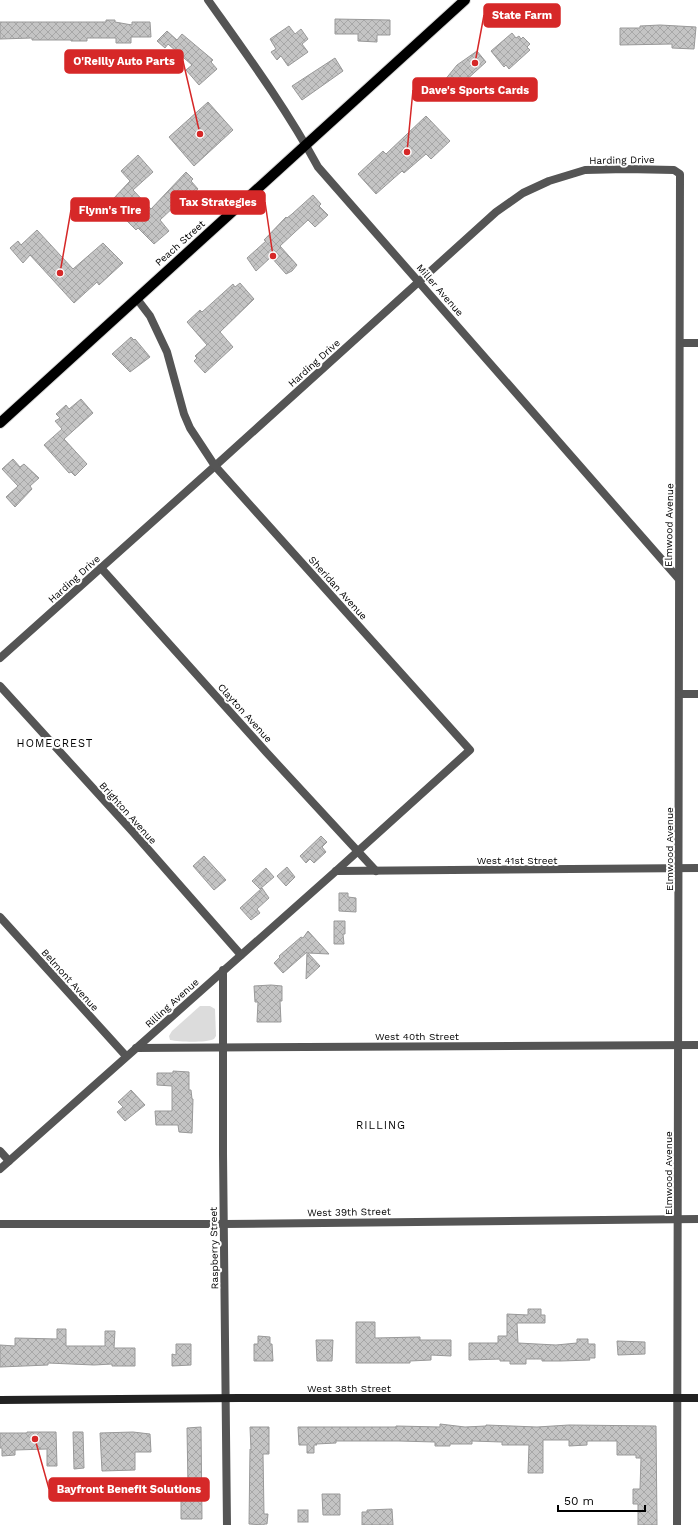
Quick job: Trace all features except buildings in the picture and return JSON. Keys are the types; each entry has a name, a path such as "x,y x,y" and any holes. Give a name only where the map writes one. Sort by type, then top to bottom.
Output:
{"main road":[{"name":"Peach Street","path":"0,423 465,0"},
{"name":"West 38th Street","path":"0,1400 226,1398 698,1398"}],"street":[{"name":"Miller Avenue","path":"208,0 279,101 318,167 678,578"},
{"name":"Harding Drive","path":"0,658 496,212 523,193 549,180 585,170 674,170 680,174"},
{"name":"Elmwood Avenue","path":"677,1525 680,174"},
{"name":"Sheridan Avenue","path":"137,299 150,316 161,337 173,371 184,414 190,428 215,466 470,750 358,852"},
{"path":"680,343 698,343"},
{"name":"Clayton Avenue","path":"101,568 267,753 376,871"},
{"name":"Brighton Avenue","path":"0,686 132,831 241,955"},
{"path":"679,694 698,694"},
{"name":"Rilling Avenue","path":"0,1169 358,852"},
{"name":"West 41st Street","path":"336,871 698,868"},
{"name":"Belmont Avenue","path":"0,917 126,1056"},
{"name":"Raspberry Street","path":"223,970 227,1525"},
{"name":"West 40th Street","path":"136,1048 698,1045"},
{"path":"0,1151 9,1161"},
{"name":"West 39th Street","path":"0,1224 224,1224 698,1219"}],"shaded area":[{"path":"200,1006 210,1006 215,1009 216,1036 214,1039 192,1042 170,1040 169,1036 172,1031"}],"place":[{"name":"State Farm","path":"475,63"},
{"name":"O'Reilly Auto Parts","path":"200,134"},
{"name":"Dave's Sports Cards","path":"407,152"},
{"name":"Tax Strategies","path":"273,256"},
{"name":"Flynn's Tire","path":"60,273"},
{"name":"Bayfront Benefit Solutions","path":"35,1439"}],"district":[{"name":"HOMECREST","path":"55,743"},
{"name":"RILLING","path":"381,1125"}]}
